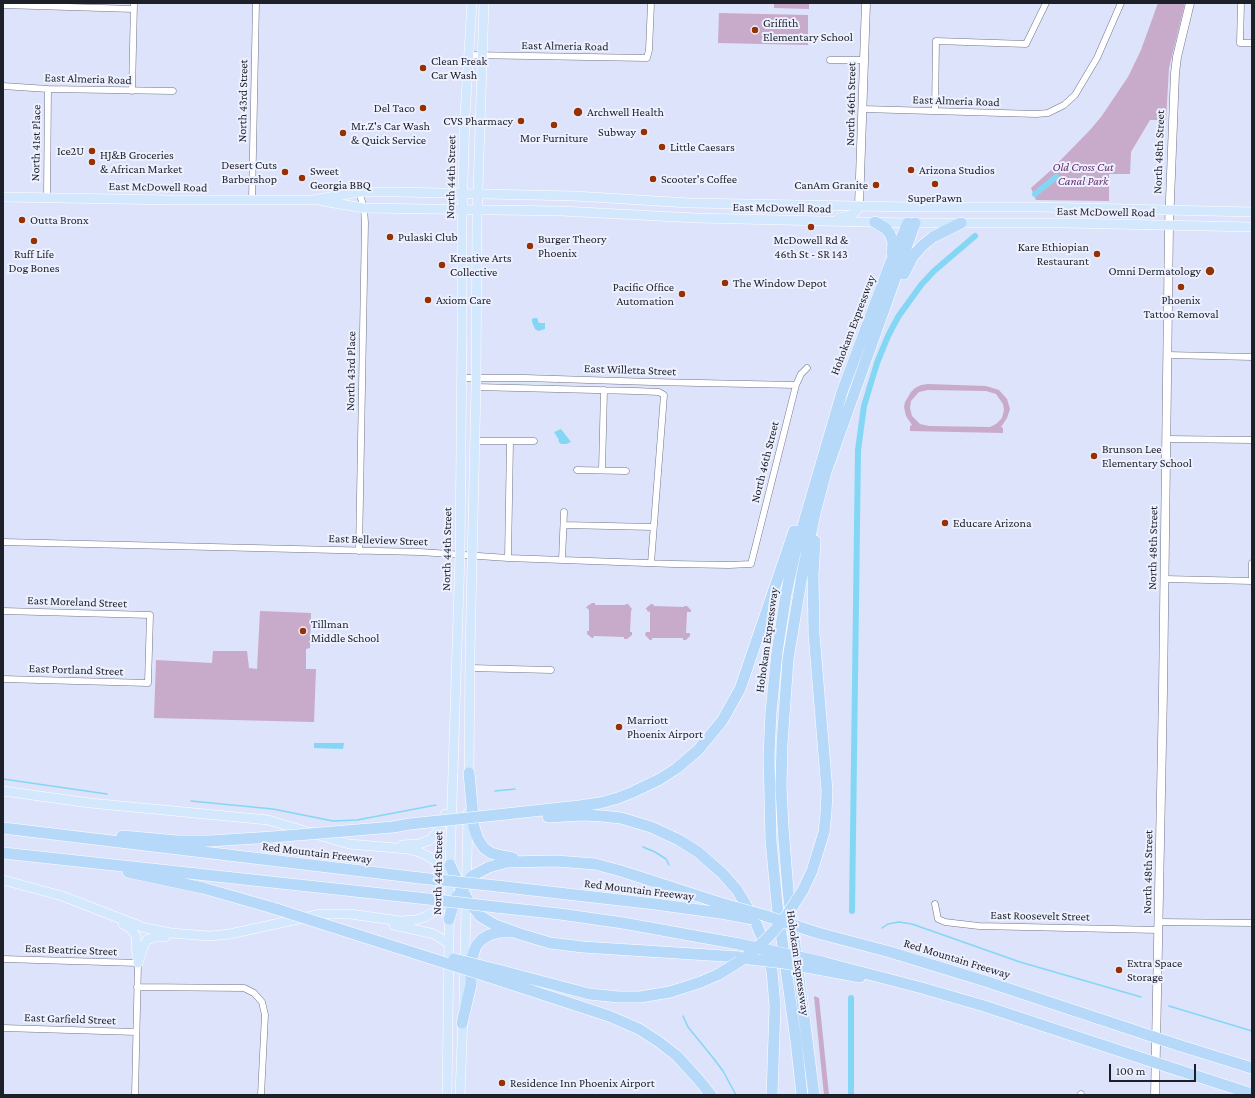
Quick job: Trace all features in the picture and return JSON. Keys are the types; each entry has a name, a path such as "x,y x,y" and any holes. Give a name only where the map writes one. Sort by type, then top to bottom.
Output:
{"highway":[{"path":"875,222 886,229 891,237 893,250 890,264"},
{"path":"883,314 909,262 917,251 933,237 961,222"},
{"name":"Hohokam Expressway","path":"802,1095 777,904 772,855 769,799 771,712 779,640 790,573 812,492 842,392 890,264 912,223"},
{"name":"Hohokam Expressway","path":"814,1095 786,869 782,799 782,744 788,659 798,595 818,500 826,472 883,314 912,223"},
{"path":"506,817 591,805 608,801 633,792 652,784 677,768 698,750 716,730 735,701 747,673 826,430 842,392"},
{"path":"498,975 600,995 620,997 640,997 670,992 701,982 719,974 751,953 767,939 784,920 793,906 808,880 816,861 824,832 826,813 827,791 814,647 813,574 815,539 840,432"},
{"path":"469,773 474,827 476,835 488,851 498,855 546,861 583,863 607,867 720,908"},
{"path":"64,835 123,836 204,841 273,837 393,827 410,824 506,817 583,815 611,816 631,820 661,830 698,852 722,873 740,895 753,917 764,941 770,964 775,997 772,1095"},
{"name":"Red Mountain Freeway","path":"3,828 122,844 648,903 720,908 763,915 818,933 890,952 985,981 1178,1046 1252,1068"},
{"path":"3,853 560,914 623,923 739,944 823,966 845,975 902,982 1004,1012 1252,1094"},
{"path":"21,855 185,883 273,908 360,936 498,975 609,1016 639,1029 677,1056 710,1095"},
{"path":"449,919 453,904 460,891 484,869 495,864 507,862 546,861"},
{"path":"450,865 460,891 484,920 500,928 550,943 582,947 740,957 796,965 823,966"},
{"path":"462,1023 471,985 472,958 479,943 489,935 500,932 520,934"},
{"path":"1178,1070 1243,1095"}],"main road":[{"name":"North 44th Street","path":"462,1023 466,918 460,891 450,879 450,865 460,554 462,209 465,115 472,3"},
{"path":"138,963 144,944 152,937 158,936 184,939 230,934 312,915 331,913 400,921 415,920 425,918 460,891 467,863 478,209 484,3"},
{"name":"East McDowell Road","path":"313,200 360,192 463,193 574,196 654,201 747,204 1169,209 1252,212"},
{"name":"East McDowell Road","path":"3,197 313,200 364,208 579,211 654,217 757,220 912,223 1065,223 1252,227"},
{"path":"636,200 638,215"},
{"path":"654,201 654,217"},
{"path":"747,204 757,220"},
{"path":"813,205 815,221"},
{"path":"826,221 849,216 856,212 860,206"},
{"name":"Hohokam Expressway","path":"912,223 914,207"},
{"path":"1065,208 1065,223"},
{"path":"458,607 463,659 470,668"},
{"path":"456,682 470,668"},
{"path":"369,846 415,844 427,842 433,838 442,826 452,778"},
{"name":"Red Mountain Freeway","path":"3,791 84,802 258,818 279,822 338,841 369,846"},
{"path":"369,846 408,850 424,854 437,862 450,879"},
{"path":"3,880 62,896 135,925 153,930 177,934 209,936"},
{"path":"108,914 131,929 135,934 137,938 138,963"},
{"path":"350,914 434,934 448,942"},
{"name":"North 44th Street","path":"447,1095 449,919"},
{"path":"460,1095 462,1023"}],"street":[{"name":"North 43rd Street","path":"252,200 256,3"},
{"name":"East Almeria Road","path":"469,55 647,58 649,50 650,3"},
{"name":"North 46th Street","path":"860,206 866,3"},
{"path":"935,111 936,41 1026,44 1046,3"},
{"name":"East Almeria Road","path":"863,109 1036,114 1048,113 1064,105 1074,95 1097,58 1121,3"},
{"name":"North 48th Street","path":"1155,1095 1167,438 1169,209 1174,72 1190,3"},
{"path":"1241,3 1240,43 1252,43"},
{"path":"3,5 134,6 132,91"},
{"path":"830,60 864,60"},
{"name":"East Almeria Road","path":"3,86 48,89 173,91"},
{"name":"North 41st Place","path":"47,197 48,89"},
{"name":"North 43rd Place","path":"359,551 365,223 364,208 360,192"},
{"path":"1168,355 1252,357"},
{"name":"North 46th Street","path":"752,564 796,384 801,374 807,368"},
{"name":"East Willetta Street","path":"462,378 476,382 525,378 796,384"},
{"path":"476,382 659,392 664,394 651,563"},
{"path":"602,470 604,390"},
{"path":"1167,438 1252,440"},
{"path":"475,441 534,442"},
{"path":"508,558 510,442"},
{"path":"577,470 626,471"},
{"path":"562,560 564,512"},
{"path":"564,525 653,528"},
{"name":"East Belleview Street","path":"3,542 460,554 508,558 651,563 728,565 752,564"},
{"path":"1164,579 1252,581 1252,563"},
{"name":"East Moreland Street","path":"3,611 150,615 148,683"},
{"path":"470,668 551,670"},
{"name":"East Portland Street","path":"3,679 148,683"},
{"name":"East Roosevelt Street","path":"935,904 938,919 953,924 979,926 1159,926 1252,922"},
{"name":"East Beatrice Street","path":"3,959 138,963"},
{"path":"135,1095 138,963"},
{"path":"137,987 244,988 254,993 262,1002 265,1015 261,1095"},
{"name":"East Garfield Street","path":"3,1028 136,1032"}],"green space":[{"path":"774,3 809,3 809,9 774,8"},
{"name":"Old Cross Cut Canal Park","path":"1158,3 1185,3 1169,68 1166,120 1150,120 1131,152 1130,174 1109,174 1109,201 1036,200 1031,188 1090,130 1101,117 1128,77 1141,50"},
{"path":"719,13 808,15 808,45 718,43"},
{"path":"921,385 986,386 999,390 1007,399 1010,409 1007,418 1001,427 1003,428 1003,433 910,431 910,426 912,425 906,416 904,407 905,402 911,392","holes":["928,390 986,391 996,394 1003,404 1004,410 1002,418 990,427 929,426 920,424 912,416 910,408 911,401 919,392"]},
{"path":"592,603 595,603 595,605 628,604 632,609 630,632 632,632 632,635 627,639 624,639 624,637 594,636 592,638 587,634 587,631 589,631 589,610 586,607"},
{"path":"651,604 654,606 687,606 691,612 687,612 686,633 690,633 690,636 686,640 683,640 683,638 652,638 652,640 650,640 645,635 646,632 650,632 650,612 645,609"},
{"path":"260,611 311,613 310,648 306,649 306,669 316,669 314,722 154,718 156,660 212,663 213,651 247,651 249,668 257,669"},
{"path":"814,996 819,998 829,1095 824,1095"}],"water":[{"path":"537,318 539,323 545,323 545,329 538,331 535,329 532,322 532,319"},
{"path":"561,429 571,442 561,444 558,441 559,440 554,432"},
{"path":"314,743 344,743 343,749 314,748"}],"waterway":[{"path":"1035,194 1056,177"},
{"path":"852,911 858,450 864,406 877,363 888,336 898,317 921,285 934,271 975,236"},
{"path":"3,779 107,794"},
{"path":"495,791 515,789"},
{"path":"191,801 273,809 333,821 357,820 436,805"},
{"path":"643,847 666,859 669,865"},
{"path":"882,928 888,924 899,922 912,924 1020,962 1141,997"},
{"path":"851,998 851,1095"},
{"path":"1169,1006 1252,1031"},
{"path":"683,1016 688,1027 723,1071 736,1095"}],"place":[{"name":"Griffith Elementary School","path":"755,30"},
{"name":"Clean Freak Car Wash","path":"423,68"},
{"name":"Del Taco","path":"423,108"},
{"name":"Archwell Health","path":"578,112"},
{"name":"CVS Pharmacy","path":"521,121"},
{"name":"Mor Furniture","path":"554,125"},
{"name":"Subway","path":"644,132"},
{"name":"Mr.Z's Car Wash & Quick Service","path":"343,133"},
{"name":"Little Caesars","path":"662,147"},
{"name":"Ice2U","path":"92,151"},
{"name":"HJ&B Groceries & African Market","path":"92,162"},
{"name":"Arizona Studios","path":"911,170"},
{"name":"Desert Cuts Barbershop","path":"285,172"},
{"name":"Sweet Georgia BBQ","path":"302,178"},
{"name":"Scooter's Coffee","path":"653,179"},
{"name":"SuperPawn","path":"935,184"},
{"name":"CanAm Granite","path":"876,185"},
{"name":"Outta Bronx","path":"22,220"},
{"name":"McDowell Rd & 46th St - SR 143","path":"811,227"},
{"name":"Pulaski Club","path":"390,237"},
{"name":"Ruff Life Dog Bones","path":"34,241"},
{"name":"Burger Theory Phoenix","path":"530,246"},
{"name":"Kare Ethiopian Restaurant","path":"1097,254"},
{"name":"Kreative Arts Collective","path":"442,265"},
{"name":"Omni Dermatology","path":"1210,271"},
{"name":"The Window Depot","path":"725,283"},
{"name":"Phoenix Tattoo Removal","path":"1181,287"},
{"name":"Pacific Office Automation","path":"682,294"},
{"name":"Axiom Care","path":"428,300"},
{"name":"Brunson Lee Elementary School","path":"1094,456"},
{"name":"Educare Arizona","path":"945,523"},
{"name":"Tillman Middle School","path":"303,631"},
{"name":"Marriott Phoenix Airport","path":"619,727"},
{"name":"Extra Space Storage","path":"1119,970"},
{"name":"Residence Inn Phoenix Airport","path":"502,1083"}]}
